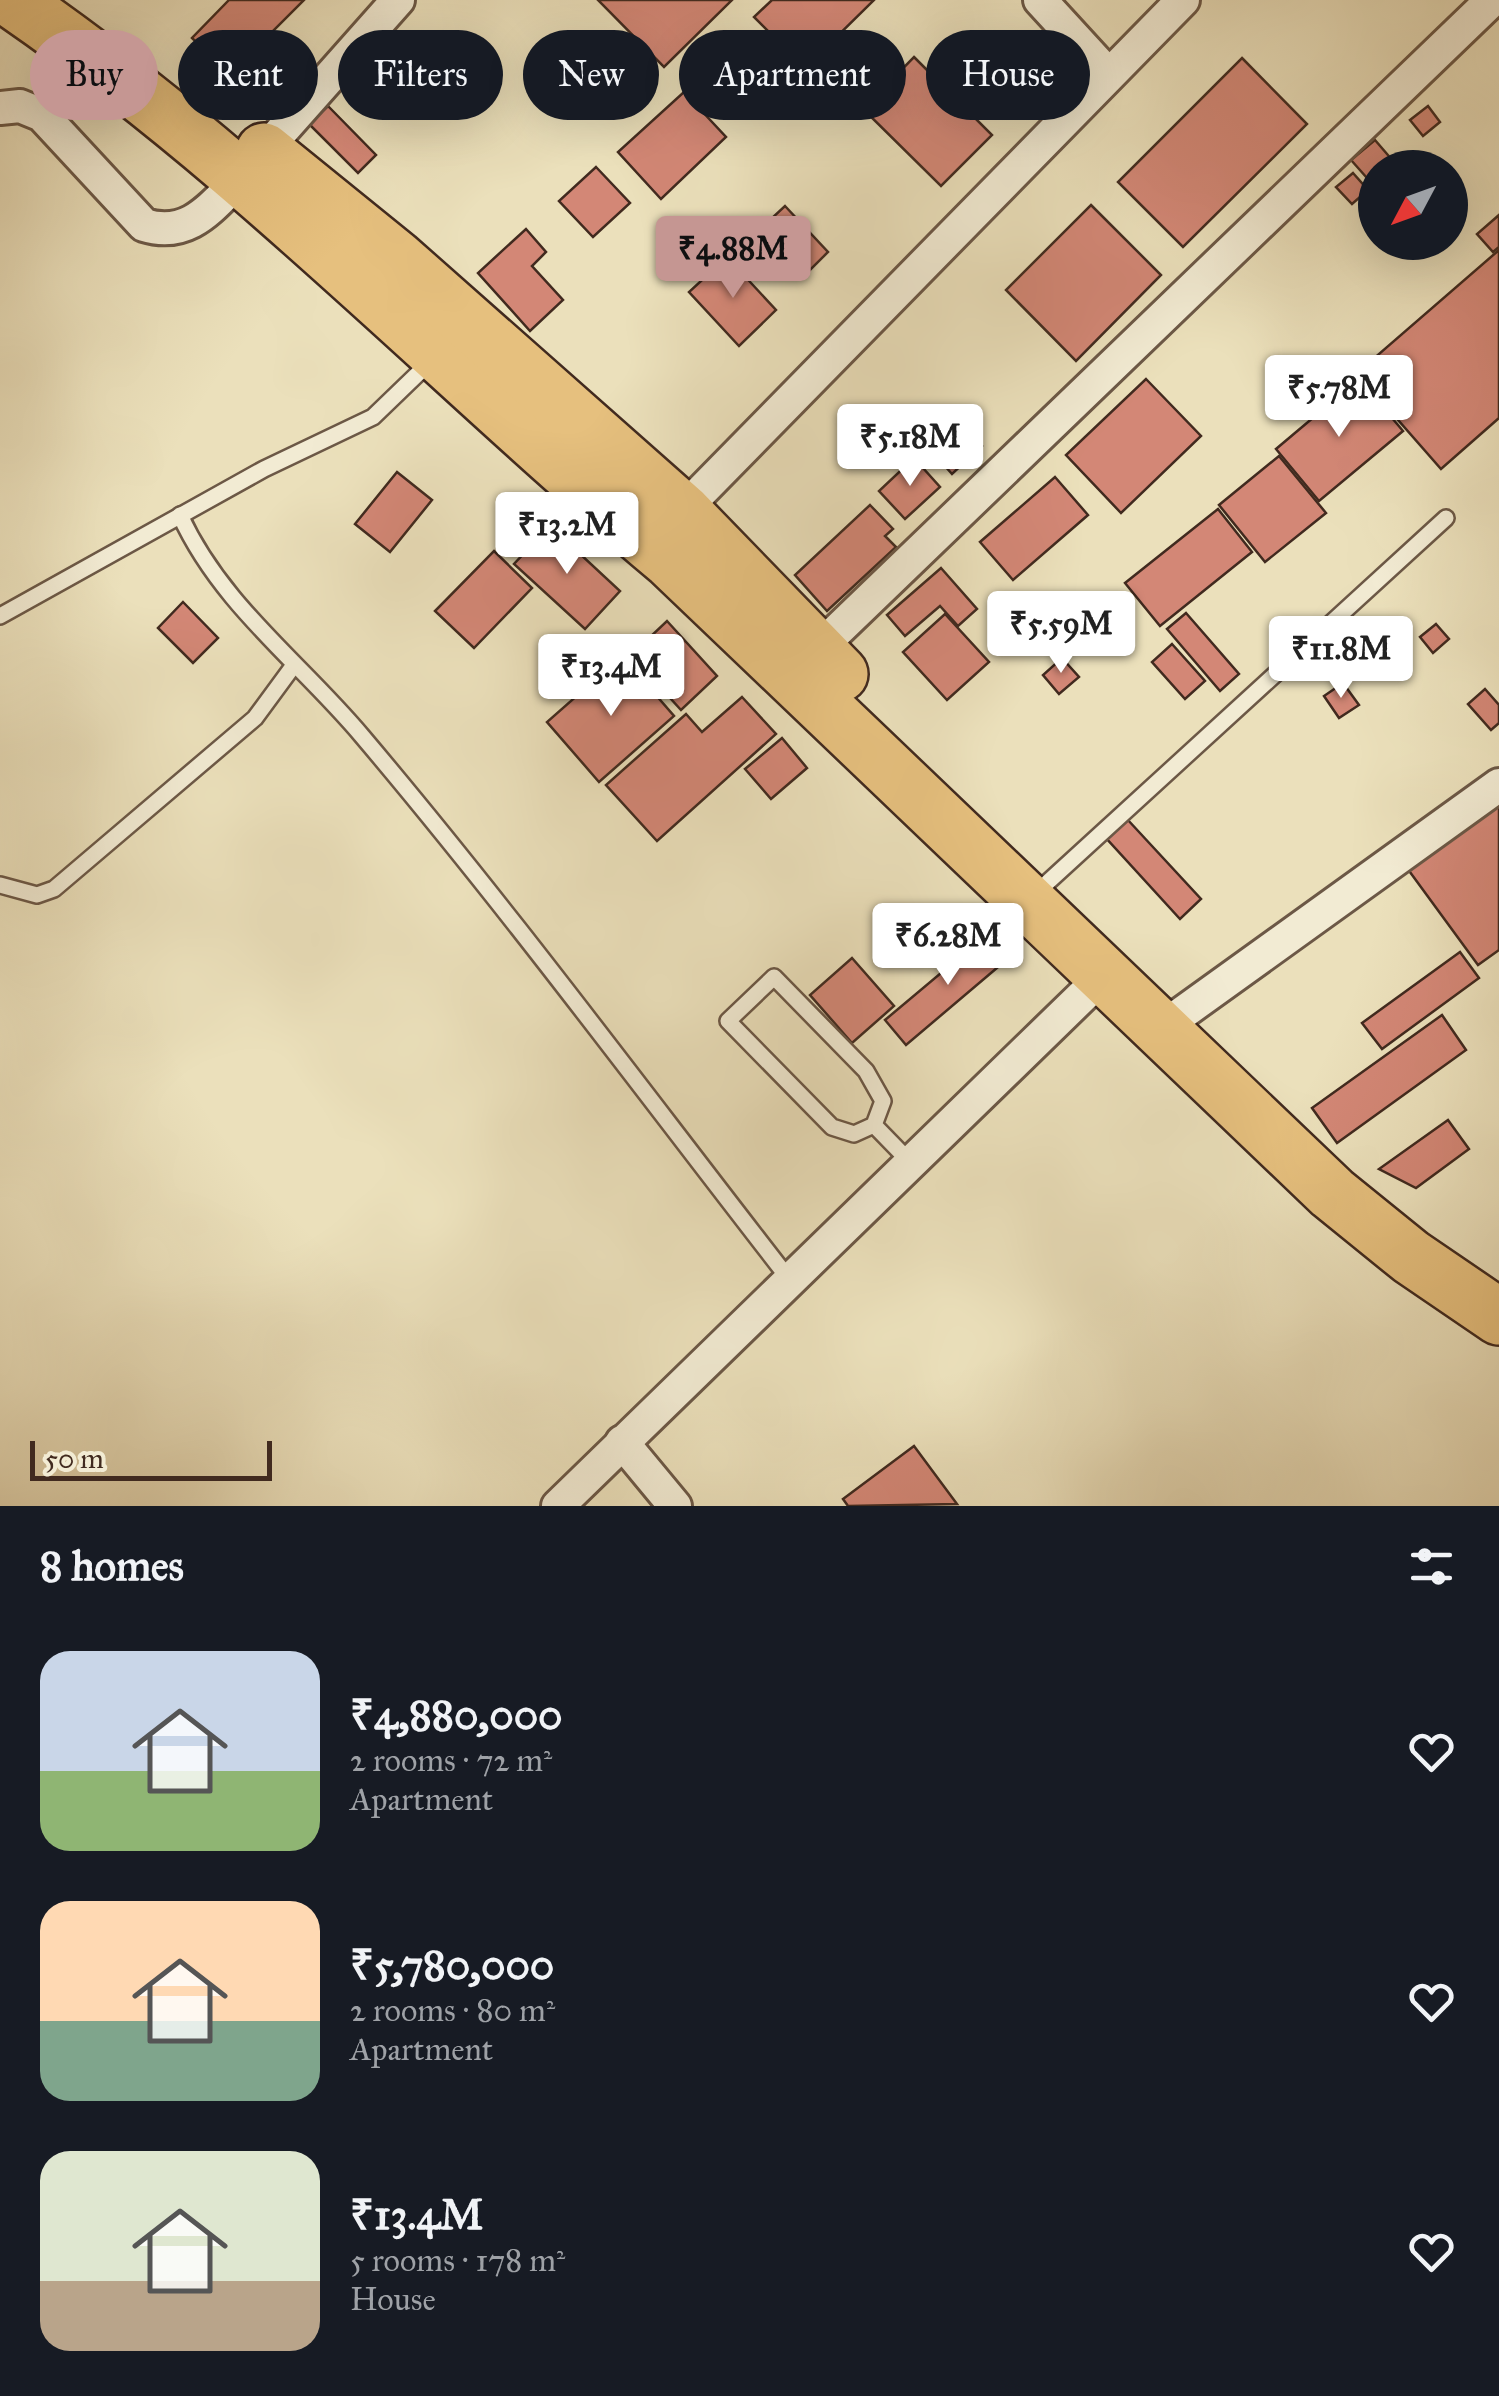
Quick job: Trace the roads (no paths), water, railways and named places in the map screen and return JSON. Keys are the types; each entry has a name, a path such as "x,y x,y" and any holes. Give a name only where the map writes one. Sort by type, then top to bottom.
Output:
{"highway":[{"path":"12,0 396,258 682,511 1048,882 1326,1152 1413,1219 1499,1273"},
{"path":"64,0 252,164 440,352 614,514 672,562 1332,1193 1411,1257 1499,1317"}],"street":[{"path":"0,108 20,106 42,114 144,225 162,231 196,221 398,0"},
{"path":"1040,0 1107,73"},
{"path":"682,511 1182,0"},
{"path":"816,651 1492,0"},
{"path":"1181,1014 1499,785"},
{"path":"558,1506 1102,977"},
{"path":"622,1442 675,1506"}],"lane":[{"path":"0,616 81,574 180,514 373,417 440,352"},
{"path":"180,514 196,550 229,596 360,733 790,1280"},
{"path":"1048,882 1446,518"},
{"path":"0,885 37,895 54,889 255,718 294,665"},
{"path":"774,977 866,1071 883,1101 874,1125 854,1134 832,1127 728,1022 774,977"},
{"path":"874,1125 910,1162"}]}
